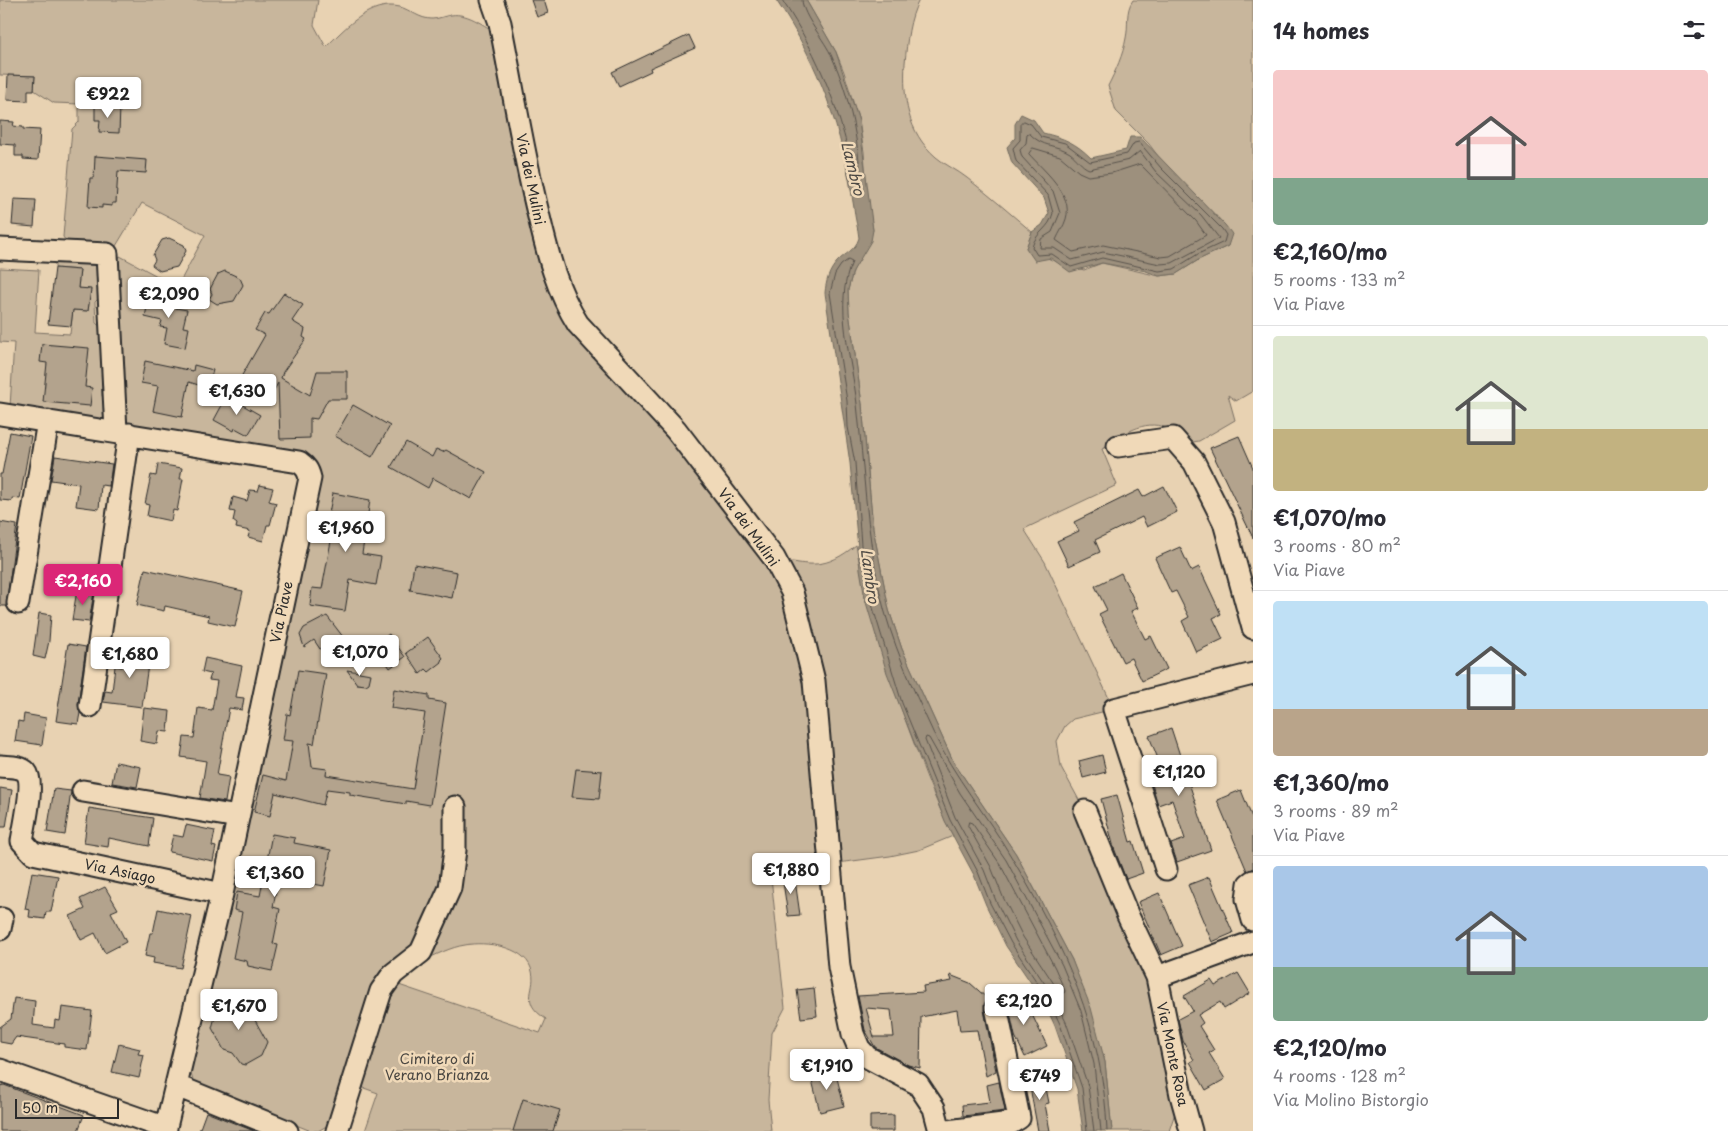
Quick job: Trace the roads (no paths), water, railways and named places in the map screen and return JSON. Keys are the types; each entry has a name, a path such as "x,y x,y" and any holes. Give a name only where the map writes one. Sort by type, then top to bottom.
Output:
{"street":[{"name":"Via dei Mulini","path":"492,0 500,23 530,179 552,270 566,305 578,324 687,444 774,558 792,592 814,681 839,967 853,1034 859,1048 867,1057 918,1084 926,1093 934,1108 940,1131"},
{"path":"0,249 108,254 122,433 90,706"},
{"name":"Via Piave","path":"0,414 299,462 308,468 310,478 222,894 166,1130"},
{"path":"18,603 48,421"},
{"path":"1118,446 1173,438 1194,462 1224,522 1253,628"},
{"path":"1166,869 1114,709 1253,674"},
{"name":"Via Asiago","path":"0,766 21,768 27,772 31,782 22,841 33,853 222,894"},
{"path":"83,791 238,817"},
{"path":"337,1131 381,991 393,974 421,952 450,888 455,850 455,807"},
{"name":"Via Monte Rosa","path":"1086,811 1128,916 1157,977 1180,1095 1190,1131"},
{"path":"1253,881 1249,884 1247,899 1253,920"},
{"path":"1157,977 1253,942"},
{"path":"948,1131 1011,1123 1019,1118 996,1007"},
{"path":"0,1070 166,1130"},
{"path":"177,1086 287,1131"}],"water":[{"name":"Lambro","path":"776,0 806,0 836,52 859,121 873,230 871,241 853,271 848,290 849,312 862,404 873,528 889,610 902,649 954,763 1016,854 1072,960 1091,1008 1105,1062 1112,1131 1083,1131 1077,1089 1055,1026 1044,1002 1006,946 974,875 945,821 887,673 865,599 860,569 850,463 825,293 827,280 832,269 855,246 859,234 843,152 827,100 805,50"},
{"path":"1021,114 1034,120 1043,133 1069,142 1080,148 1091,158 1126,150 1130,137 1140,137 1225,225 1232,234 1228,246 1200,259 1176,274 1159,276 1146,271 1102,263 1070,272 1051,258 1035,261 1026,248 1032,232 1042,225 1049,213 1044,198 1012,163 1007,147 1015,138 1015,124"}],"park label":[{"name":"Cimitero di Verano Brianza","path":"437,1066"}]}
